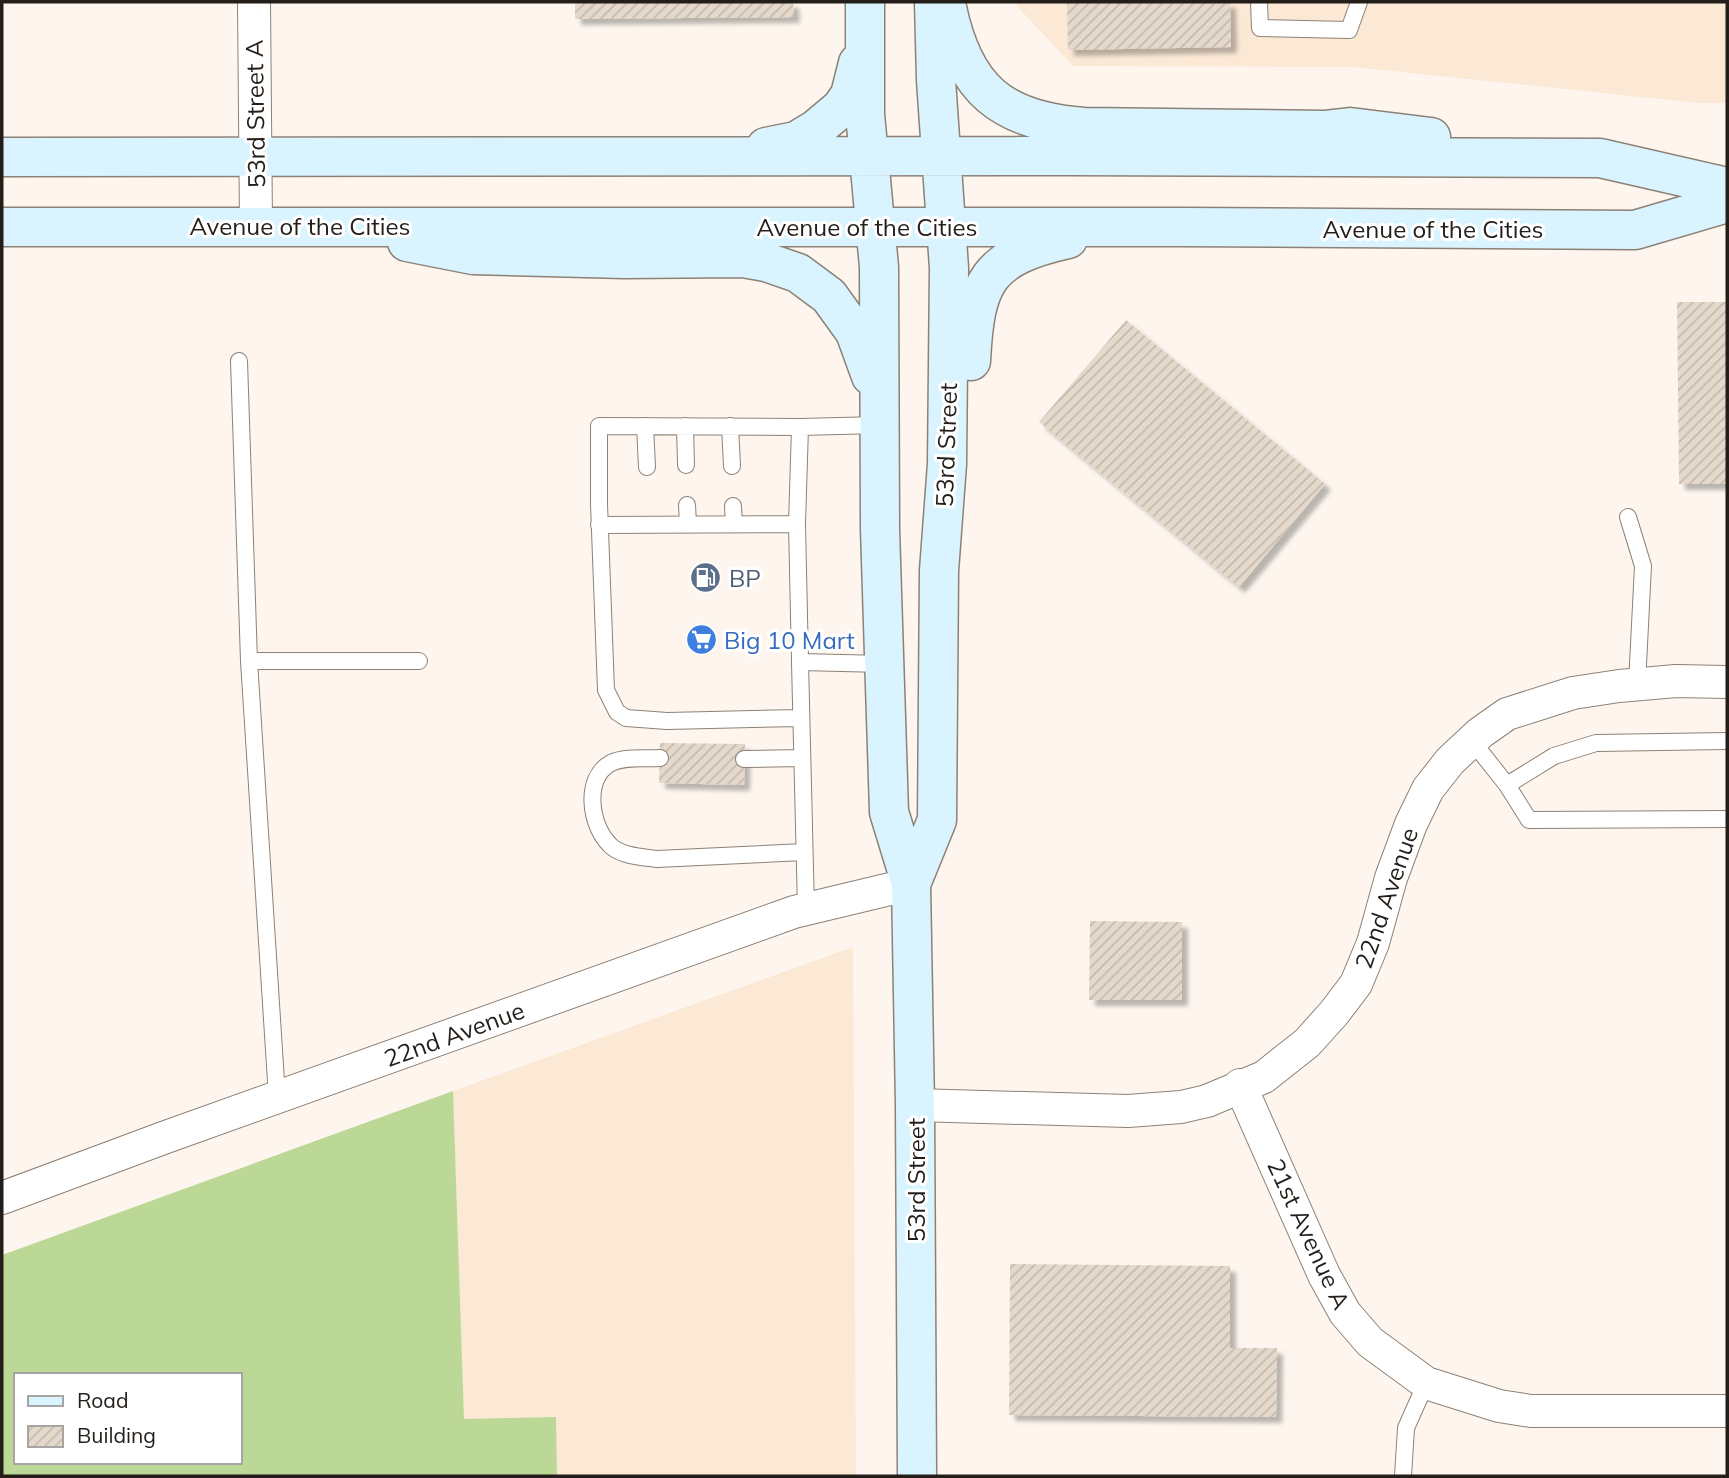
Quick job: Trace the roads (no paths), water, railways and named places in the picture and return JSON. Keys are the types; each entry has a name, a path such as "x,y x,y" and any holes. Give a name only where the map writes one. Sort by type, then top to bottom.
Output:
{"main road":[{"path":"715,158 796,141 816,129 841,108 850,95 857,68 865,2"},
{"name":"53rd Street","path":"865,2 865,114 879,267 879,411 889,812 911,884 917,1476"},
{"name":"53rd Street","path":"911,884 937,820 939,572 947,464 949,268 936,79 934,2"},
{"path":"945,2 952,32 972,77 1013,111 1054,125 1324,130 1350,127 1600,158 1727,187"},
{"path":"2,158 1600,158"},
{"name":"Avenue of the Cities","path":"2,227 319,225 1635,230 1727,203"},
{"path":"319,225 473,255 743,258 766,262 798,274 829,296 855,332 879,411"},
{"path":"937,704 970,477 969,390 973,323 978,299 996,268 1033,247 1119,228"}],"street":[{"name":"53rd Street A","path":"254,2 256,225"},
{"name":"22nd Avenue","path":"915,1105 1128,1111 1181,1107 1207,1101 1264,1077 1307,1043 1356,984 1373,943 1391,878 1428,789 1450,761 1472,741 1507,714 1573,693 1637,684 1727,681"},
{"name":"22nd Avenue","path":"2,1198 806,909 911,884"},
{"name":"21st Avenue A","path":"1240,1085 1324,1275 1345,1313 1370,1342 1426,1383 1499,1406 1531,1411 1727,1411"}],"lane":[{"path":"1259,2 1260,28 1349,30 1359,2"},
{"path":"239,361 249,661 277,1097"},
{"path":"800,718 667,721 626,718 617,712 606,690 599,426 800,427 879,411"},
{"path":"645,426 647,467"},
{"path":"685,426 686,465"},
{"path":"730,426 732,466"},
{"path":"800,427 797,524 806,909"},
{"path":"687,505 688,524"},
{"path":"733,506 734,524"},
{"path":"647,507 648,524"},
{"path":"1628,517 1643,566 1637,684"},
{"path":"600,525 797,524"},
{"path":"249,661 419,661"},
{"path":"800,662 884,664"},
{"path":"1472,741 1507,785 1529,820 1727,819"},
{"path":"1507,785 1554,757 1596,743 1727,741"},
{"path":"660,758 622,760 609,764 596,777 592,802 594,813 611,846 635,856 657,859 804,852"},
{"path":"744,759 801,758"},
{"path":"1403,1476 1406,1428 1426,1383"}],"place":[{"name":"BP","path":"706,578"},
{"name":"Big 10 Mart","path":"701,640"}]}
